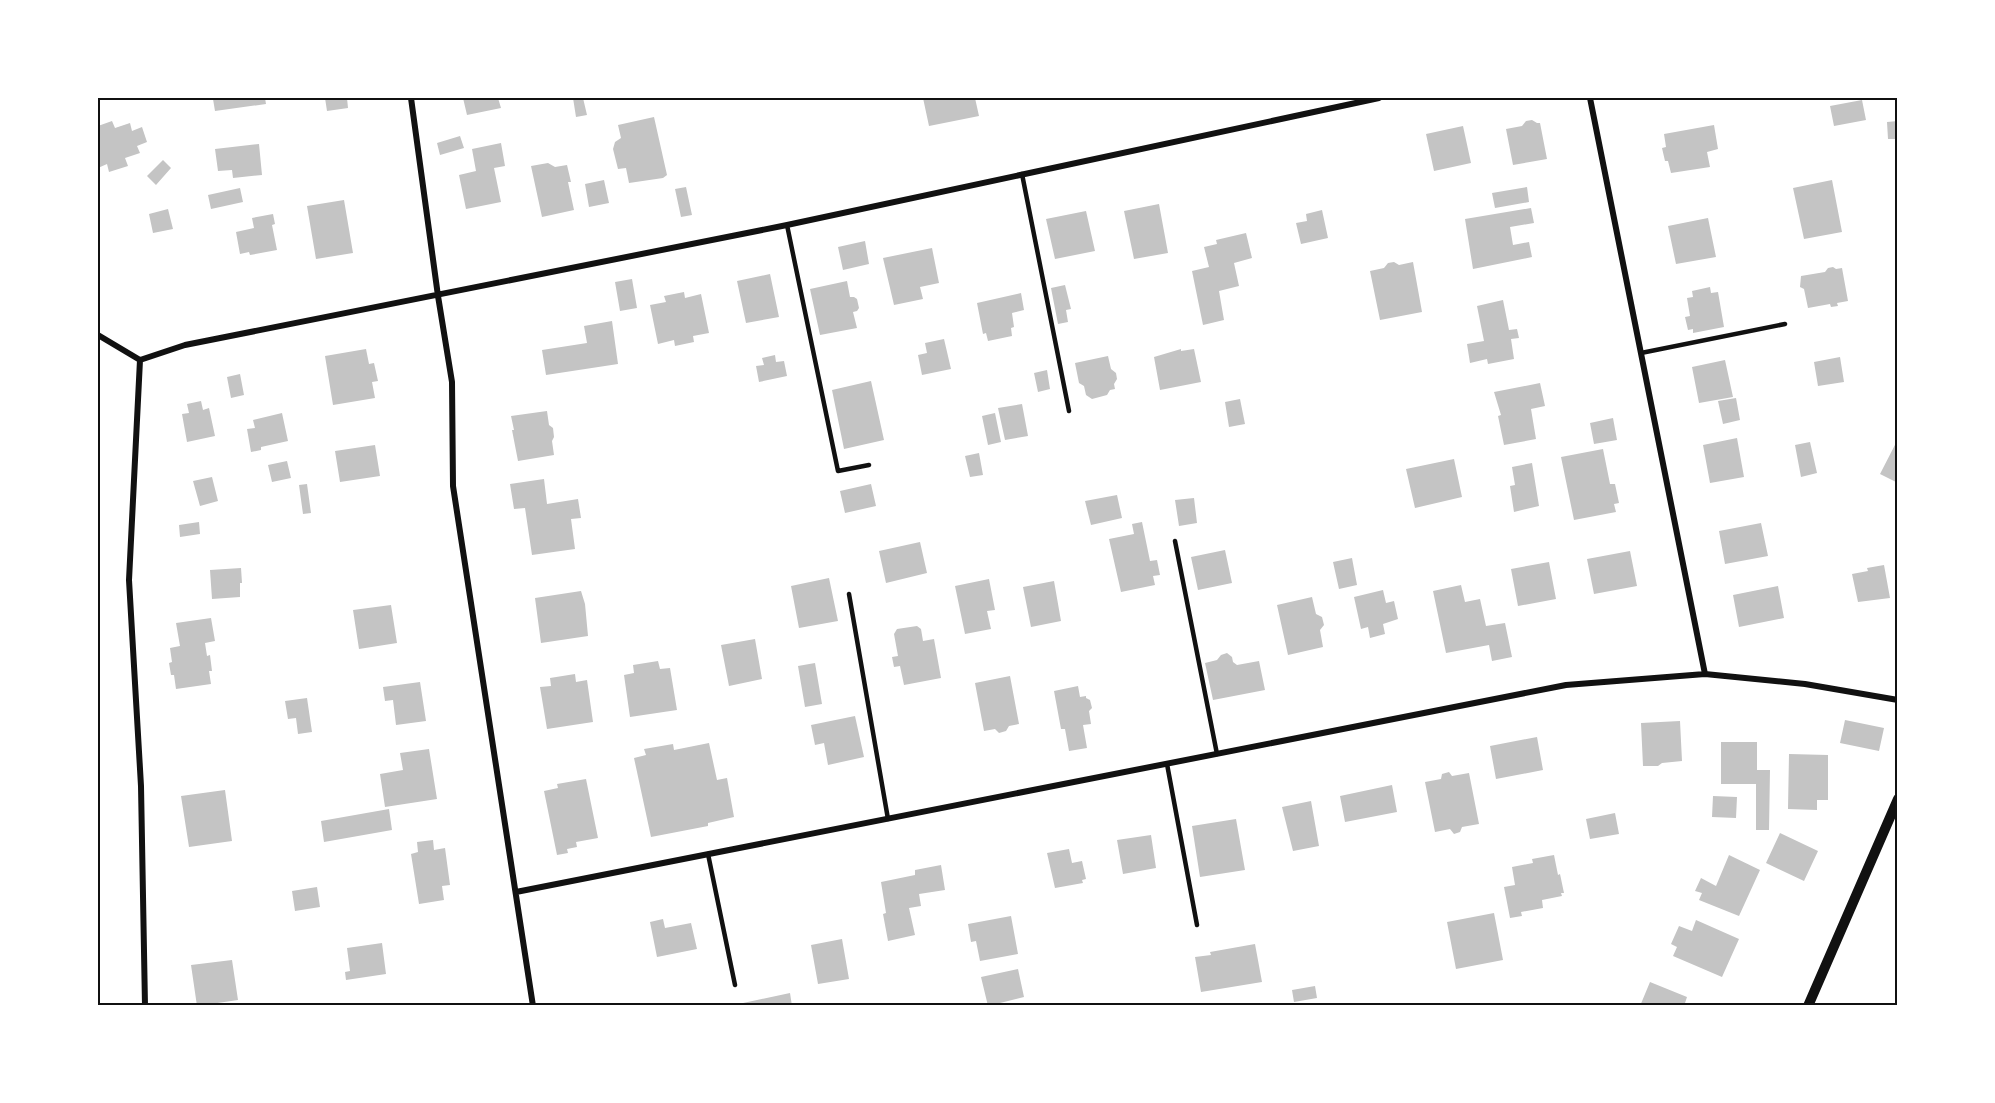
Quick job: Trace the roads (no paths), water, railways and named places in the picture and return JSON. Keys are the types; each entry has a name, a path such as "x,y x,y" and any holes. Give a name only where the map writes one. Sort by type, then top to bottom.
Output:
{"street":[{"path":"411,98 452,382 453,486 533,1005"},
{"path":"98,335 140,360 184,345 788,225 1379,98"},
{"path":"1590,98 1705,674"},
{"path":"140,360 129,580 141,786 145,1005"},
{"path":"516,892 1566,685 1705,674 1805,684 1898,700"},
{"path":"1808,1005 1898,799"}],"lane":[{"path":"1022,174 1069,411"},
{"path":"788,225 838,471 869,465"},
{"path":"1641,352 1785,324"},
{"path":"1175,540 1217,754"},
{"path":"849,594 888,819"},
{"path":"1167,764 1197,925"},
{"path":"708,855 735,985"}]}
